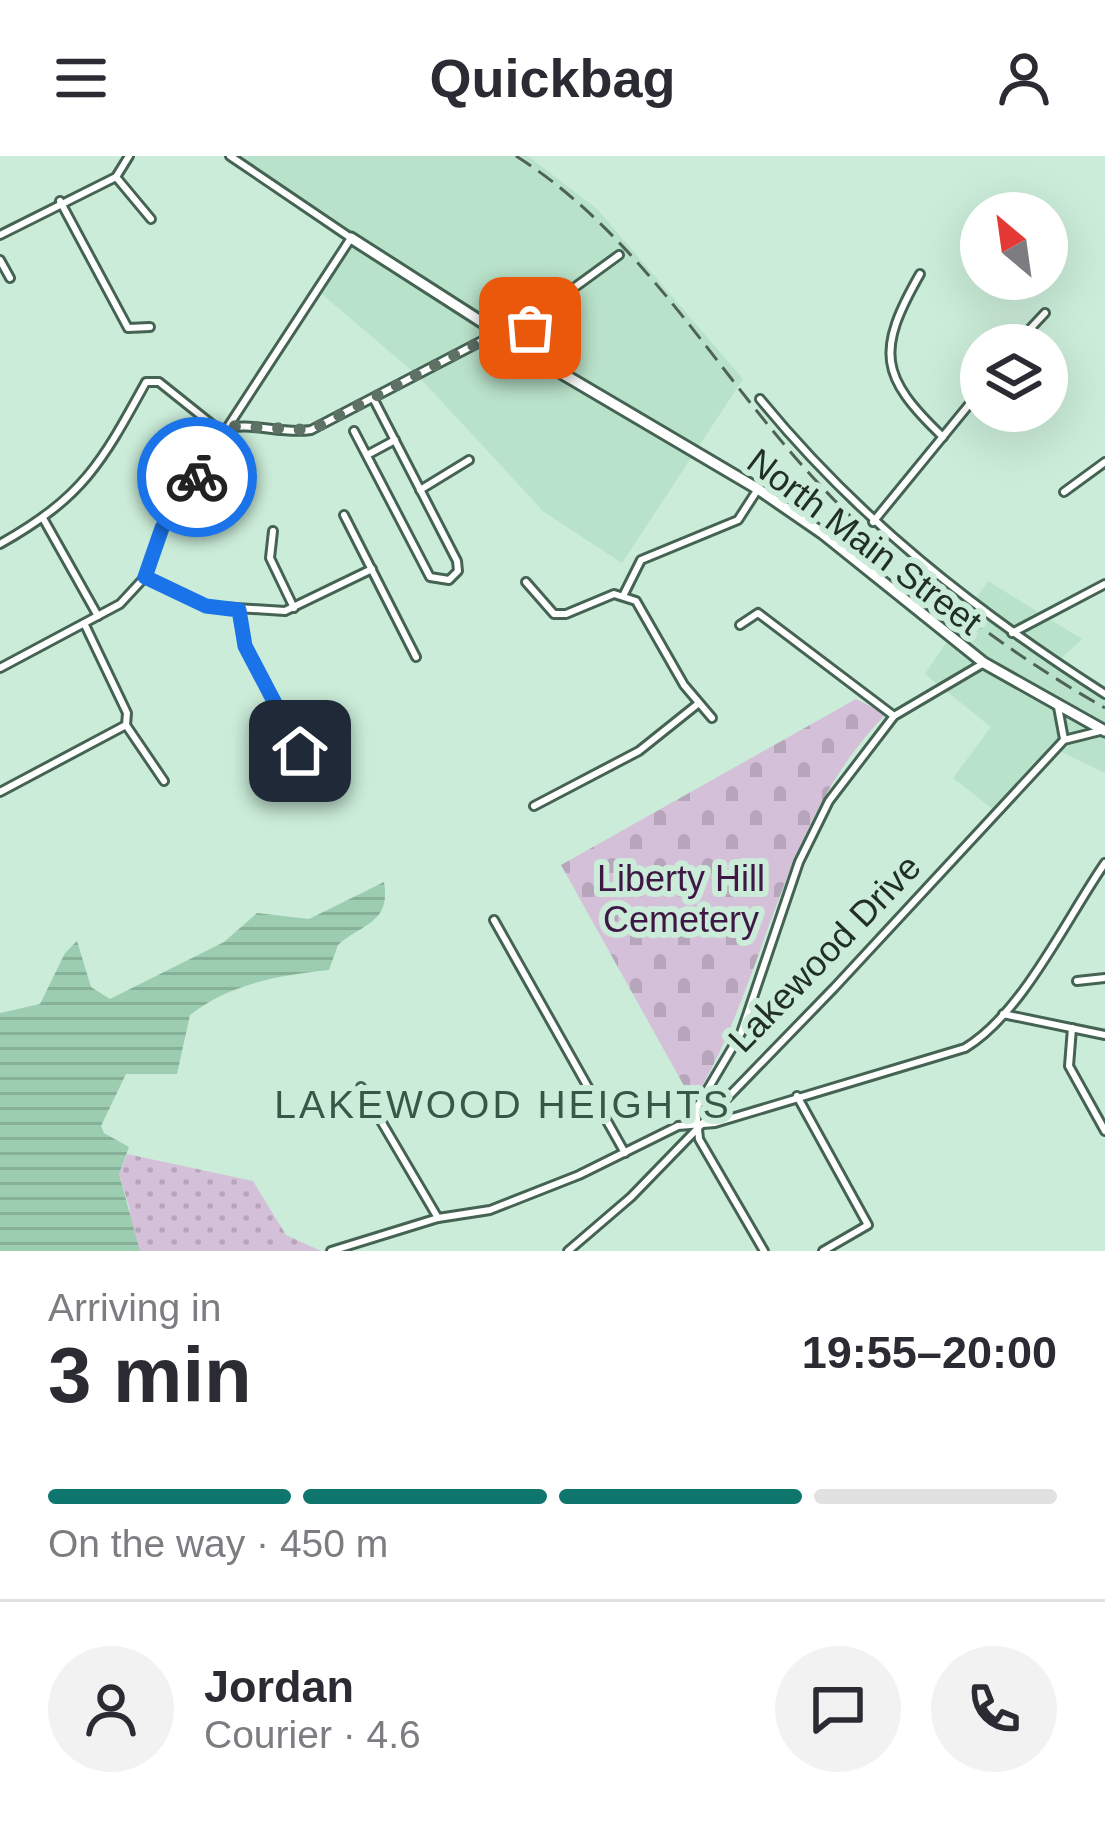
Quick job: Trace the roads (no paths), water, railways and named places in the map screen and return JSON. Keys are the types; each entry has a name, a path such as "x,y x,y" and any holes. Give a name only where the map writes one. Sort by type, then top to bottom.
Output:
{"main road":[{"name":"North Main Street","path":"351,238 516,345 758,489 822,533 984,663 1104,730"}],"street":[{"path":"0,236 60,201 116,177 129,156"},
{"path":"0,668 120,604 145,577 162,528 351,238 230,156"},
{"path":"116,177 151,219"},
{"path":"60,201 128,328 150,327"},
{"path":"516,345 556,301 619,255"},
{"path":"0,260 10,278"},
{"path":"920,274 891,327 890,351 904,400 943,437"},
{"path":"1035,324 1045,313"},
{"path":"0,544 44,520 86,482 146,382 159,382 219,430 232,426 311,430 497,333"},
{"path":"354,431 437,582 458,571 373,398"},
{"path":"760,399 872,523 1012,633 1105,694"},
{"path":"872,523 960,416"},
{"path":"367,455 395,440"},
{"path":"421,490 470,460"},
{"path":"1064,492 1105,462"},
{"path":"526,581 554,614 625,594 641,560 738,520 758,489"},
{"path":"344,515 416,657"},
{"path":"44,520 98,616"},
{"path":"273,531 270,558 294,608"},
{"path":"145,577 206,606 239,610 294,608 372,569"},
{"path":"1012,633 1105,584"},
{"path":"625,594 644,609 712,718"},
{"path":"239,610 245,646 300,751"},
{"path":"740,625 758,613 894,716"},
{"path":"86,625 127,713 126,725 164,781"},
{"path":"764,1251 696,1125 696,1109 741,1033 814,826 862,751 894,716 984,663"},
{"path":"534,806 639,751 699,703"},
{"path":"1058,707 1064,740 1104,730"},
{"path":"0,792 126,725"},
{"name":"Lakewood Drive","path":"568,1251 631,1197 1064,740"},
{"path":"331,1251 438,1218 490,1210 678,1126 696,1125 964,1048 1004,1014 1105,863"},
{"path":"494,920 625,1153"},
{"path":"1077,981 1105,978"},
{"path":"1004,1014 1105,1035"},
{"path":"1072,1028 1070,1066 1105,1131"},
{"path":"361,1087 438,1218"},
{"path":"797,1096 868,1226 823,1251"}],"railway":[{"path":"516,156 557,185 629,254 788,449 858,523 976,624 1105,708"}],"district":[{"name":"LAKEWOOD HEIGHTS","path":"503,1104"}],"park label":[{"name":"Liberty Hill Cemetery","path":"681,898"}]}
